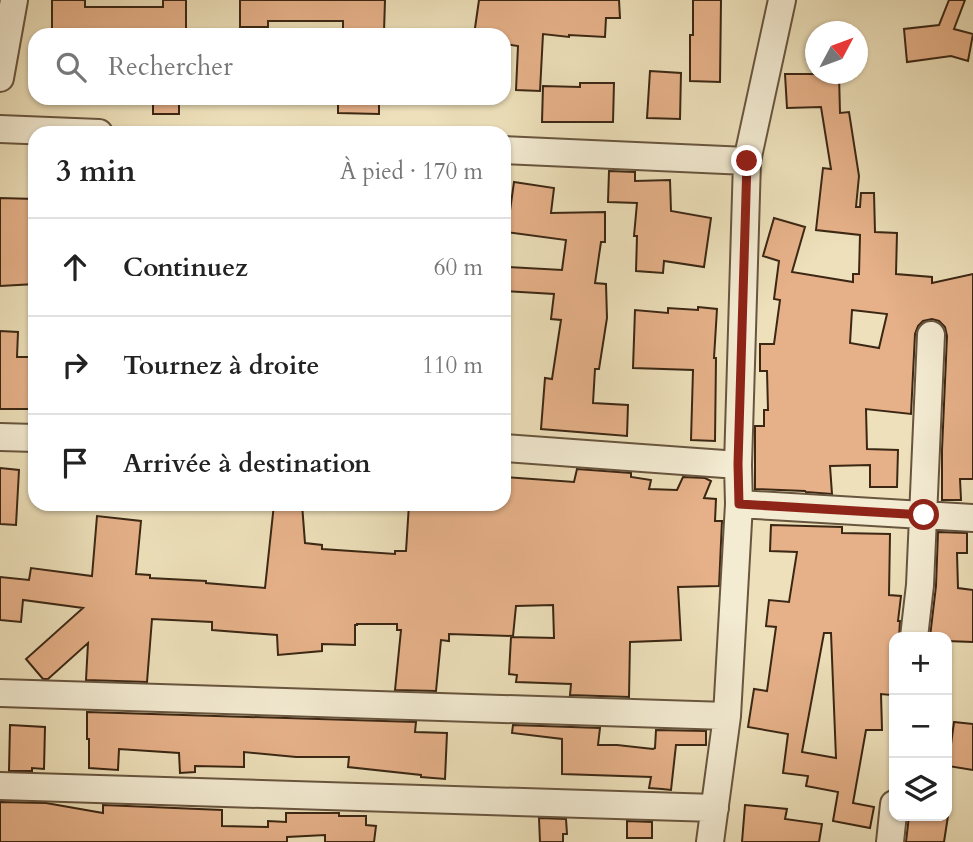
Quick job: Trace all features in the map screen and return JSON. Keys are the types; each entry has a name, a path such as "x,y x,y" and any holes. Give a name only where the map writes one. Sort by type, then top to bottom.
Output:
{"street":[{"path":"0,78 14,0"},
{"path":"710,842 727,716 739,504 747,161 782,0"},
{"path":"0,129 28,130"},
{"path":"511,150 747,161"},
{"path":"915,632 924,515 931,335"},
{"path":"0,437 28,438"},
{"path":"511,449 738,464"},
{"path":"739,504 973,518"},
{"path":"0,693 727,716"},
{"path":"0,786 715,808"},
{"path":"890,842 892,821"}],"building":[{"path":"52,0 85,0 85,7 163,7 163,0 186,0 186,28 52,28"},
{"path":"240,0 385,0 384,28 343,28 343,21 268,21 268,27 240,27"},
{"path":"479,0 619,0 620,18 606,18 605,37 543,34 540,91 516,90 518,46 511,45 511,28 475,28"},
{"path":"693,0 721,0 720,82 690,81"},
{"path":"949,0 965,0 954,29 973,34 968,61 951,56 907,62 904,29 939,25"},
{"path":"650,71 681,73 680,119 647,118"},
{"path":"785,74 805,74 805,84 839,84 840,113 849,112 859,176 856,207 860,207 861,193 874,193 875,232 897,233 896,274 932,277 932,283 973,274 973,479 960,479 961,500 942,500 947,336 945,327 932,319 923,321 915,334 911,414 866,409 867,449 898,450 897,487 870,487 870,465 830,466 832,494 755,489 755,426 764,426 764,410 768,410 767,371 760,371 760,344 774,344 780,300 774,299 779,261 763,256 774,218 805,227 792,272 853,282 853,274 859,274 860,235 816,230 823,168 831,169 821,107 787,108","holes":["852,310 887,314 879,348 850,343"]},
{"path":"580,83 614,83 613,122 542,122 543,86 580,87"},
{"path":"153,105 179,105 179,114 153,114"},
{"path":"338,105 379,105 379,114 338,113"},
{"path":"609,171 635,172 635,181 670,180 671,211 711,218 704,267 664,261 663,273 636,271 637,236 634,236 637,203 608,202"},
{"path":"514,182 554,188 551,213 605,212 605,242 601,242 595,283 606,284 607,318 599,369 595,369 593,403 628,405 627,436 541,429 545,378 552,379 561,320 551,319 554,294 511,291 511,267 562,270 566,240 511,233"},
{"path":"0,198 28,199 28,284 0,286"},
{"path":"698,307 717,309 714,358 715,441 691,440 693,370 633,368 635,310 668,313 668,308 698,310"},
{"path":"0,331 18,332 17,357 28,357 28,409 0,409"},
{"path":"0,468 19,470 16,525 0,524"},
{"path":"577,469 631,473 631,477 651,480 649,489 677,490 683,477 705,478 711,481 704,498 716,499 715,521 722,521 719,586 678,587 681,640 630,642 629,697 570,695 571,684 516,682 517,675 509,674 511,637 554,638 553,605 516,606 513,636 449,634 449,641 441,640 436,691 395,690 401,630 397,630 397,624 357,624 355,645 322,644 322,651 278,655 277,635 212,630 212,622 152,619 147,682 86,680 88,643 48,679 43,679 26,659 83,608 23,600 21,622 0,620 0,577 29,580 31,568 92,576 97,516 141,521 136,574 150,575 150,578 265,588 273,511 303,511 305,543 322,545 322,549 395,554 395,551 406,551 409,511 511,511 511,478 574,482"},
{"path":"771,525 842,527 842,533 890,534 889,595 901,596 899,632 889,632 889,695 881,694 882,730 866,730 853,803 874,807 870,828 833,821 838,792 806,786 808,776 783,773 788,734 748,727 754,689 767,691 776,627 766,626 769,600 789,602 797,552 770,551","holes":["824,633 831,633 836,758 802,752"]},
{"path":"938,532 967,533 967,553 957,553 958,588 973,590 973,642 952,641 952,632 931,632"},
{"path":"87,712 416,722 415,732 447,733 445,779 348,767 349,757 296,757 244,752 244,767 195,766 195,772 180,773 179,753 119,749 118,770 89,768"},
{"path":"954,722 973,724 973,770 952,767"},
{"path":"10,725 45,727 44,769 9,771"},
{"path":"513,725 600,728 598,745 653,749 656,730 706,731 706,745 676,745 671,790 649,788 651,777 562,774 562,739 512,733"},
{"path":"0,802 46,803 103,813 103,805 222,810 222,826 268,827 268,821 286,822 286,813 339,813 339,816 366,816 366,825 376,826 374,842 325,842 325,835 287,837 287,842 0,842"},
{"path":"745,805 787,809 785,819 822,824 819,842 742,842"},
{"path":"539,818 566,819 567,834 563,834 563,842 540,842"},
{"path":"627,821 652,822 652,838 627,838"},
{"path":"908,821 947,821 944,842 906,842"}],"route":[{"path":"747,161 739,504 924,515"}]}
